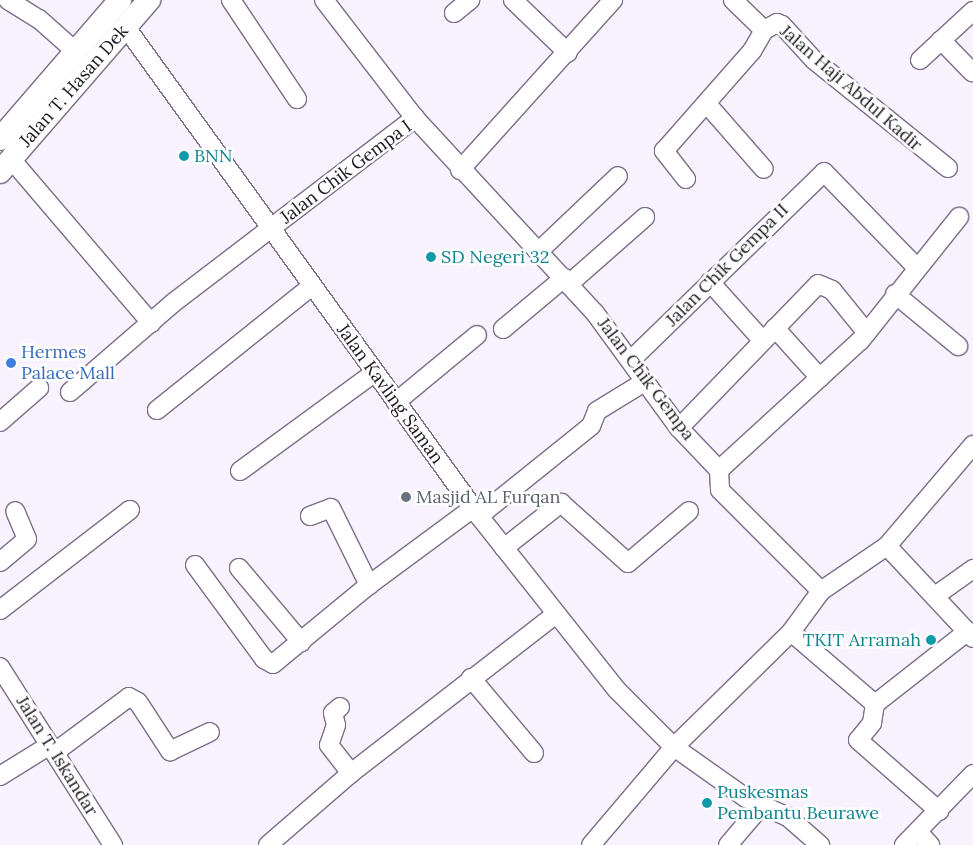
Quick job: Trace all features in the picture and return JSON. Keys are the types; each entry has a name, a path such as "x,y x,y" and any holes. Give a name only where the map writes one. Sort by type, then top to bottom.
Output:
{"main road":[{"name":"Jalan T. Hasan Dek","path":"0,139 120,0"},
{"name":"Jalan T. Hasan Dek","path":"5,165 149,0"}],"street":[{"path":"8,0 32,6 76,52"},
{"path":"231,0 297,99"},
{"path":"324,0 415,118"},
{"path":"454,13 470,0"},
{"path":"513,0 568,53"},
{"path":"460,170 568,53 613,0"},
{"name":"Jalan Haji Abdul Kadir","path":"733,0 764,30 777,23 782,26 814,60 948,168"},
{"path":"920,60 973,11"},
{"name":"Jalan Kavling Saman","path":"125,26 476,512 555,615 616,690 674,747 762,805 788,817 820,845"},
{"path":"686,179 664,151 706,104 764,30"},
{"path":"941,40 972,72"},
{"path":"706,104 764,170"},
{"name":"Jalan Chik Gempa I","path":"70,392 151,323 415,118 460,170"},
{"path":"5,165 151,323"},
{"name":"Jalan Chik Gempa","path":"460,170 567,281 632,359 679,428 720,470"},
{"name":"Jalan Chik Gempa II","path":"632,359 824,172 916,266"},
{"path":"538,252 618,176"},
{"path":"503,329 567,281 645,217"},
{"path":"821,591 720,490 720,470 866,333 916,266 959,217"},
{"path":"710,282 763,341"},
{"path":"679,428 775,328 823,284 866,333"},
{"path":"157,410 312,286"},
{"path":"896,294 958,346"},
{"path":"775,328 820,378"},
{"path":"396,402 477,335"},
{"path":"240,471 374,372"},
{"path":"194,565 269,663 278,662 369,585 476,512 591,426 597,411 646,381"},
{"path":"0,422 39,388"},
{"path":"591,845 674,747 791,632 821,591 886,546 973,445"},
{"path":"504,548 560,503 628,563 690,511"},
{"path":"310,516 331,508 369,585"},
{"path":"0,610 130,510"},
{"path":"0,562 27,539 15,511"},
{"path":"886,546 970,634 875,704 872,723 858,736 860,744 939,811"},
{"path":"239,568 301,642"},
{"path":"935,596 973,569"},
{"path":"268,845 351,773 555,615"},
{"path":"791,632 875,704"},
{"name":"Jalan T. Iskandar","path":"0,667 113,845"},
{"path":"472,678 534,753"},
{"path":"0,776 52,749 129,697 138,702 170,751 210,732"},
{"path":"340,707 333,713 336,725 329,745 351,773"},
{"path":"904,845 924,839 939,811 973,774"},
{"path":"728,845 762,805"}],"place":[{"name":"BNN","path":"184,156"},
{"name":"SD Negeri 32","path":"431,257"},
{"name":"Hermes Palace Mall","path":"11,363"},
{"name":"Masjid AL Furqan","path":"406,497"},
{"name":"TKIT Arramah","path":"931,640"},
{"name":"Puskesmas Pembantu Beurawe","path":"707,803"}]}
